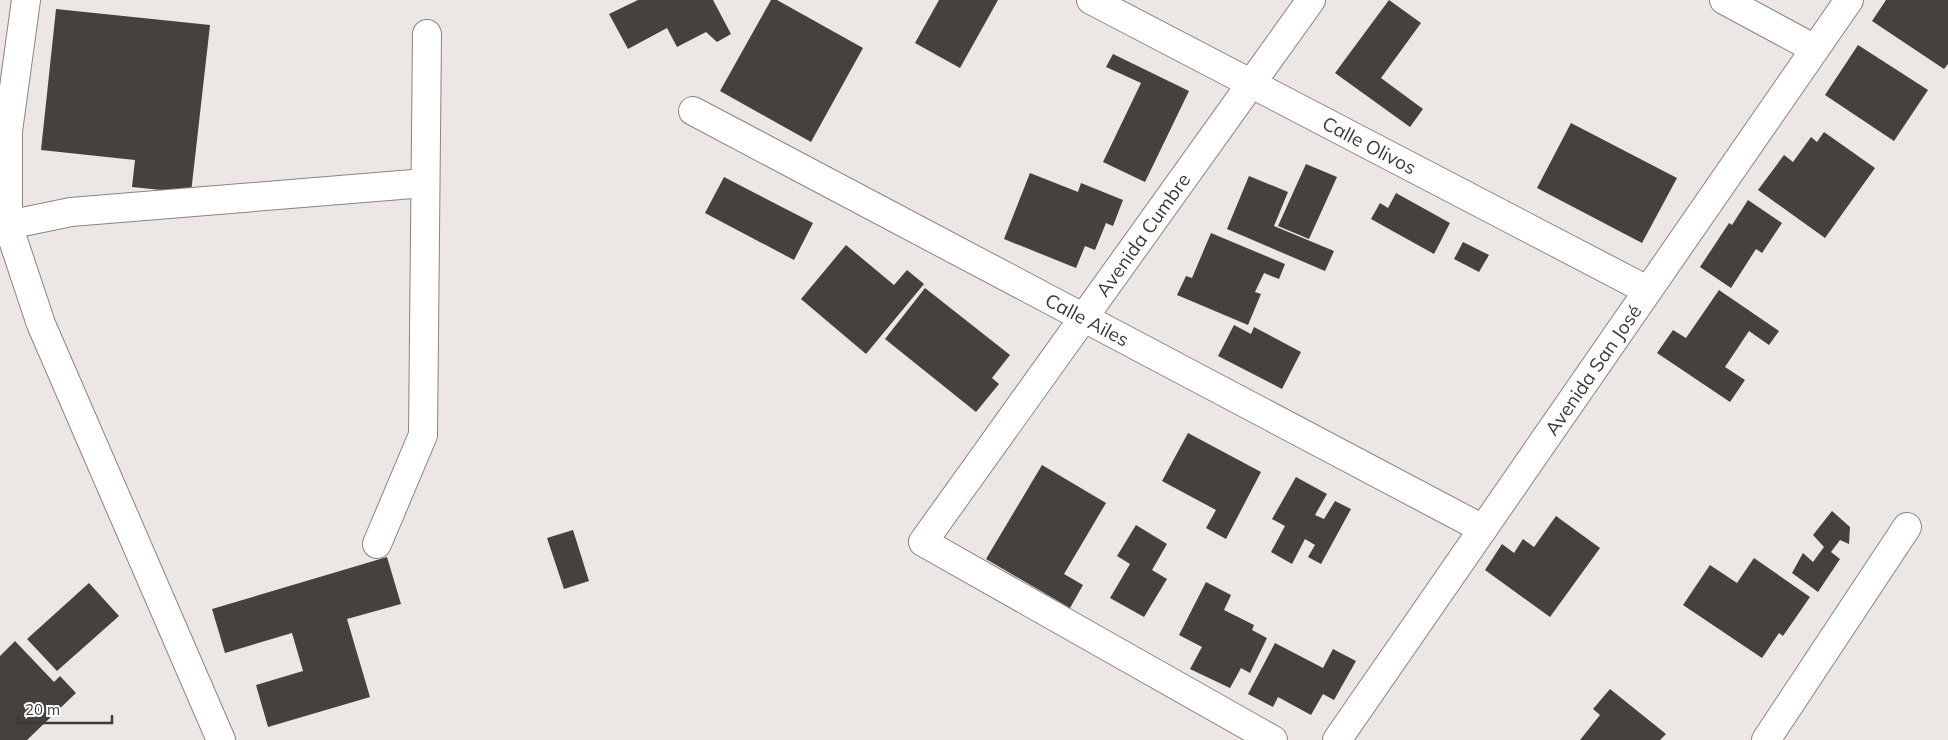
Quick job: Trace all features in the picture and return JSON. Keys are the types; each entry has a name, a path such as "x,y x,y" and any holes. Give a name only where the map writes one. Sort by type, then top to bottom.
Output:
{"street":[{"path":"26,0 8,132 4,229 41,324 221,740"},
{"name":"Calle Olivos","path":"1091,0 1647,290"},
{"name":"Avenida Cumbre","path":"1274,740 923,542 1311,0"},
{"path":"1724,0 1815,48"},
{"name":"Avenida San José","path":"1337,740 1849,0"},
{"path":"377,544 423,435 427,34"},
{"name":"Calle Ailes","path":"693,111 1483,529"},
{"path":"4,229 71,212 425,183"},
{"path":"1766,740 1907,527"}],"building":[{"path":"638,0 713,0 731,34 717,42 706,32 677,47 667,28 628,49 609,14"},
{"path":"771,0 777,0 863,48 811,142 720,91"},
{"path":"939,0 998,0 960,68 915,43"},
{"path":"1389,0 1421,23 1381,78 1423,109 1410,127 1335,73"},
{"path":"1886,0 1948,0 1948,64 1944,69 1872,21"},
{"path":"56,9 210,25 191,193 132,187 135,160 41,150"},
{"path":"1858,45 1928,90 1894,141 1825,95"},
{"path":"1113,54 1189,91 1145,182 1103,162 1141,83 1106,67"},
{"path":"1571,123 1677,178 1642,243 1537,188"},
{"path":"1824,132 1875,168 1825,238 1758,190 1784,155 1793,162 1811,137 1817,142"},
{"path":"1306,164 1337,177 1309,239 1278,226"},
{"path":"1030,173 1078,192 1081,183 1123,200 1113,226 1106,223 1095,250 1085,246 1076,268 1004,239"},
{"path":"1249,176 1288,192 1274,226 1334,251 1325,271 1227,229"},
{"path":"724,177 813,223 794,260 705,213"},
{"path":"1396,193 1450,223 1434,254 1371,219 1380,203 1388,208"},
{"path":"1748,200 1782,223 1762,253 1756,249 1731,288 1700,267 1729,223 1732,225"},
{"path":"1211,233 1285,264 1279,279 1264,273 1255,292 1261,294 1248,325 1177,295 1186,276 1192,278"},
{"path":"1463,242 1489,255 1479,272 1454,259"},
{"path":"846,245 894,285 907,270 924,284 866,354 801,299"},
{"path":"925,288 1010,355 992,378 999,384 976,412 885,339"},
{"path":"1719,290 1779,331 1769,345 1749,331 1725,367 1745,380 1730,402 1657,353 1673,330 1686,338"},
{"path":"1234,325 1251,334 1254,327 1301,352 1282,389 1218,356"},
{"path":"1188,433 1261,472 1226,539 1206,528 1216,510 1162,481"},
{"path":"1042,465 1106,503 1064,574 1083,585 1070,608 986,559"},
{"path":"1296,477 1327,494 1315,515 1324,519 1335,501 1351,509 1321,564 1308,557 1315,545 1305,539 1292,564 1271,552 1285,526 1272,519"},
{"path":"1832,511 1850,527 1849,544 1840,540 1831,552 1840,559 1818,592 1792,573 1803,553 1813,562 1824,547 1813,535"},
{"path":"1556,516 1600,548 1550,617 1485,570 1502,544 1514,553 1523,539 1534,547"},
{"path":"1136,525 1167,544 1152,570 1167,579 1144,617 1110,598 1130,564 1117,556"},
{"path":"573,530 589,581 564,589 547,538"},
{"path":"387,557 401,604 347,619 370,697 268,727 256,685 303,671 292,633 225,653 212,609"},
{"path":"1754,558 1810,597 1783,636 1779,633 1762,658 1683,605 1710,565 1737,583"},
{"path":"1206,582 1231,595 1224,610 1254,625 1252,630 1267,638 1250,673 1241,668 1230,688 1190,669 1202,647 1179,635"},
{"path":"89,583 119,616 57,671 27,639"},
{"path":"15,641 54,682 60,676 76,693 27,740 0,740 0,656"},
{"path":"1275,643 1323,668 1333,649 1356,661 1334,700 1323,694 1311,715 1278,697 1273,707 1248,694"},
{"path":"1610,689 1666,734 1660,740 1580,740 1600,715 1593,709"}]}
